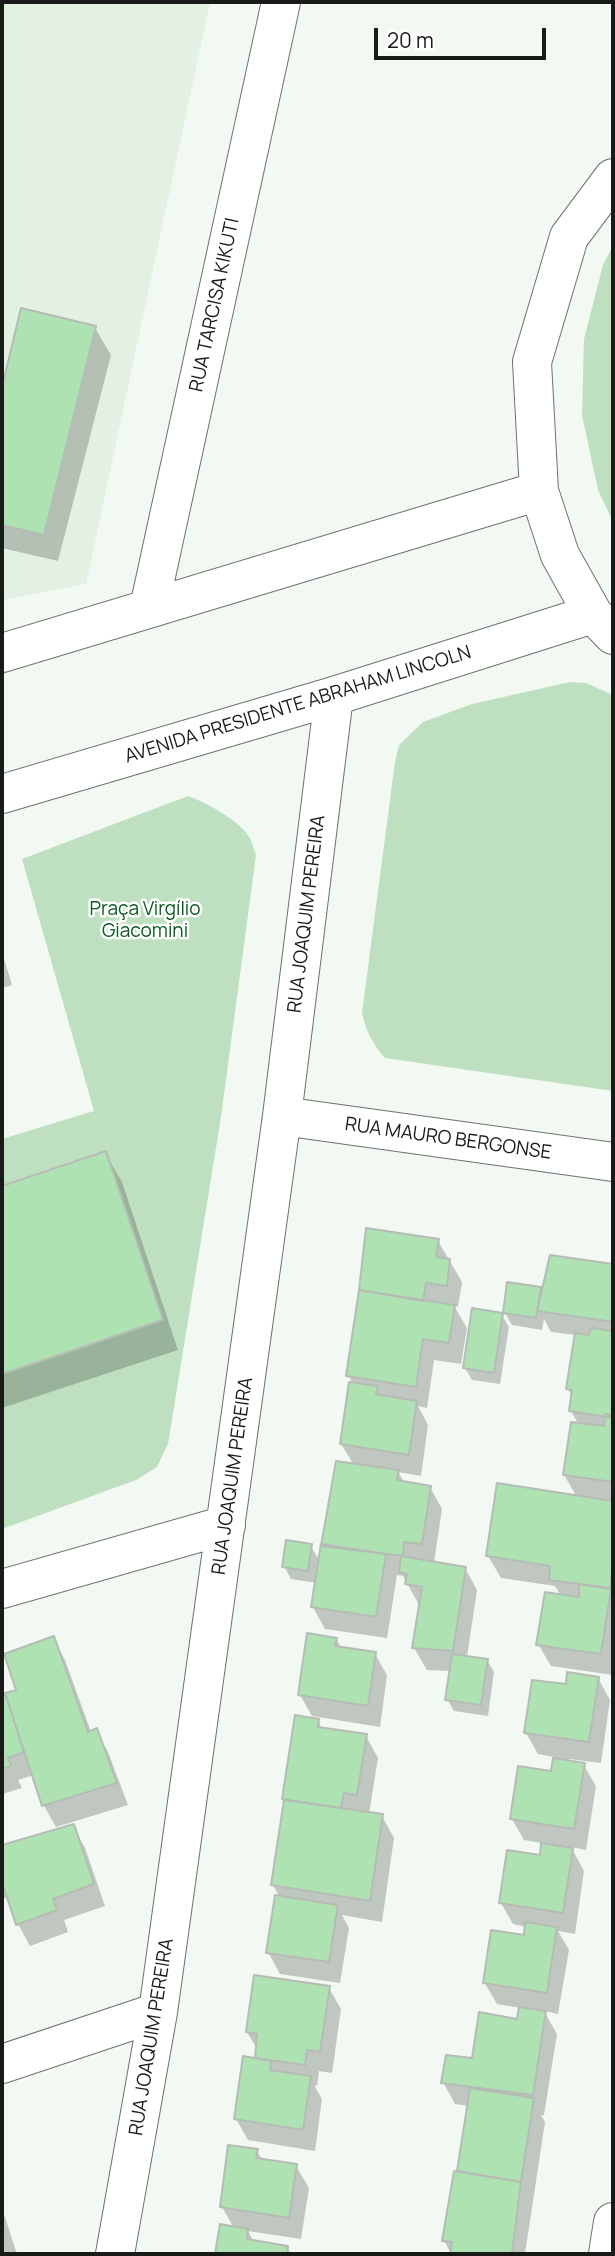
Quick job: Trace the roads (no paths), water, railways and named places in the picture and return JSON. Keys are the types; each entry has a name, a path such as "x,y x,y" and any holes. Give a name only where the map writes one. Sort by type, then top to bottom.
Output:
{"street":[{"name":"RUA TARCISA KIKUTI","path":"149,608 281,2"},
{"path":"603,624 560,555 539,491 532,362 569,237 613,178"},
{"path":"2,653 539,491"},
{"name":"AVENIDA PRESIDENTE ABRAHAM LINCOLN","path":"2,794 334,696 603,624"},
{"name":"RUA JOAQUIM PEREIRA","path":"115,2254 158,2012 282,1116 334,696"},
{"name":"RUA MAURO BERGONSE","path":"282,1116 613,1162"},
{"path":"2,1590 226,1525"},
{"path":"2,2064 158,2012"},
{"path":"608,2254 613,2222"}],"park label":[{"name":"Praça Virgílio Giacomini","path":"145,921"}]}
